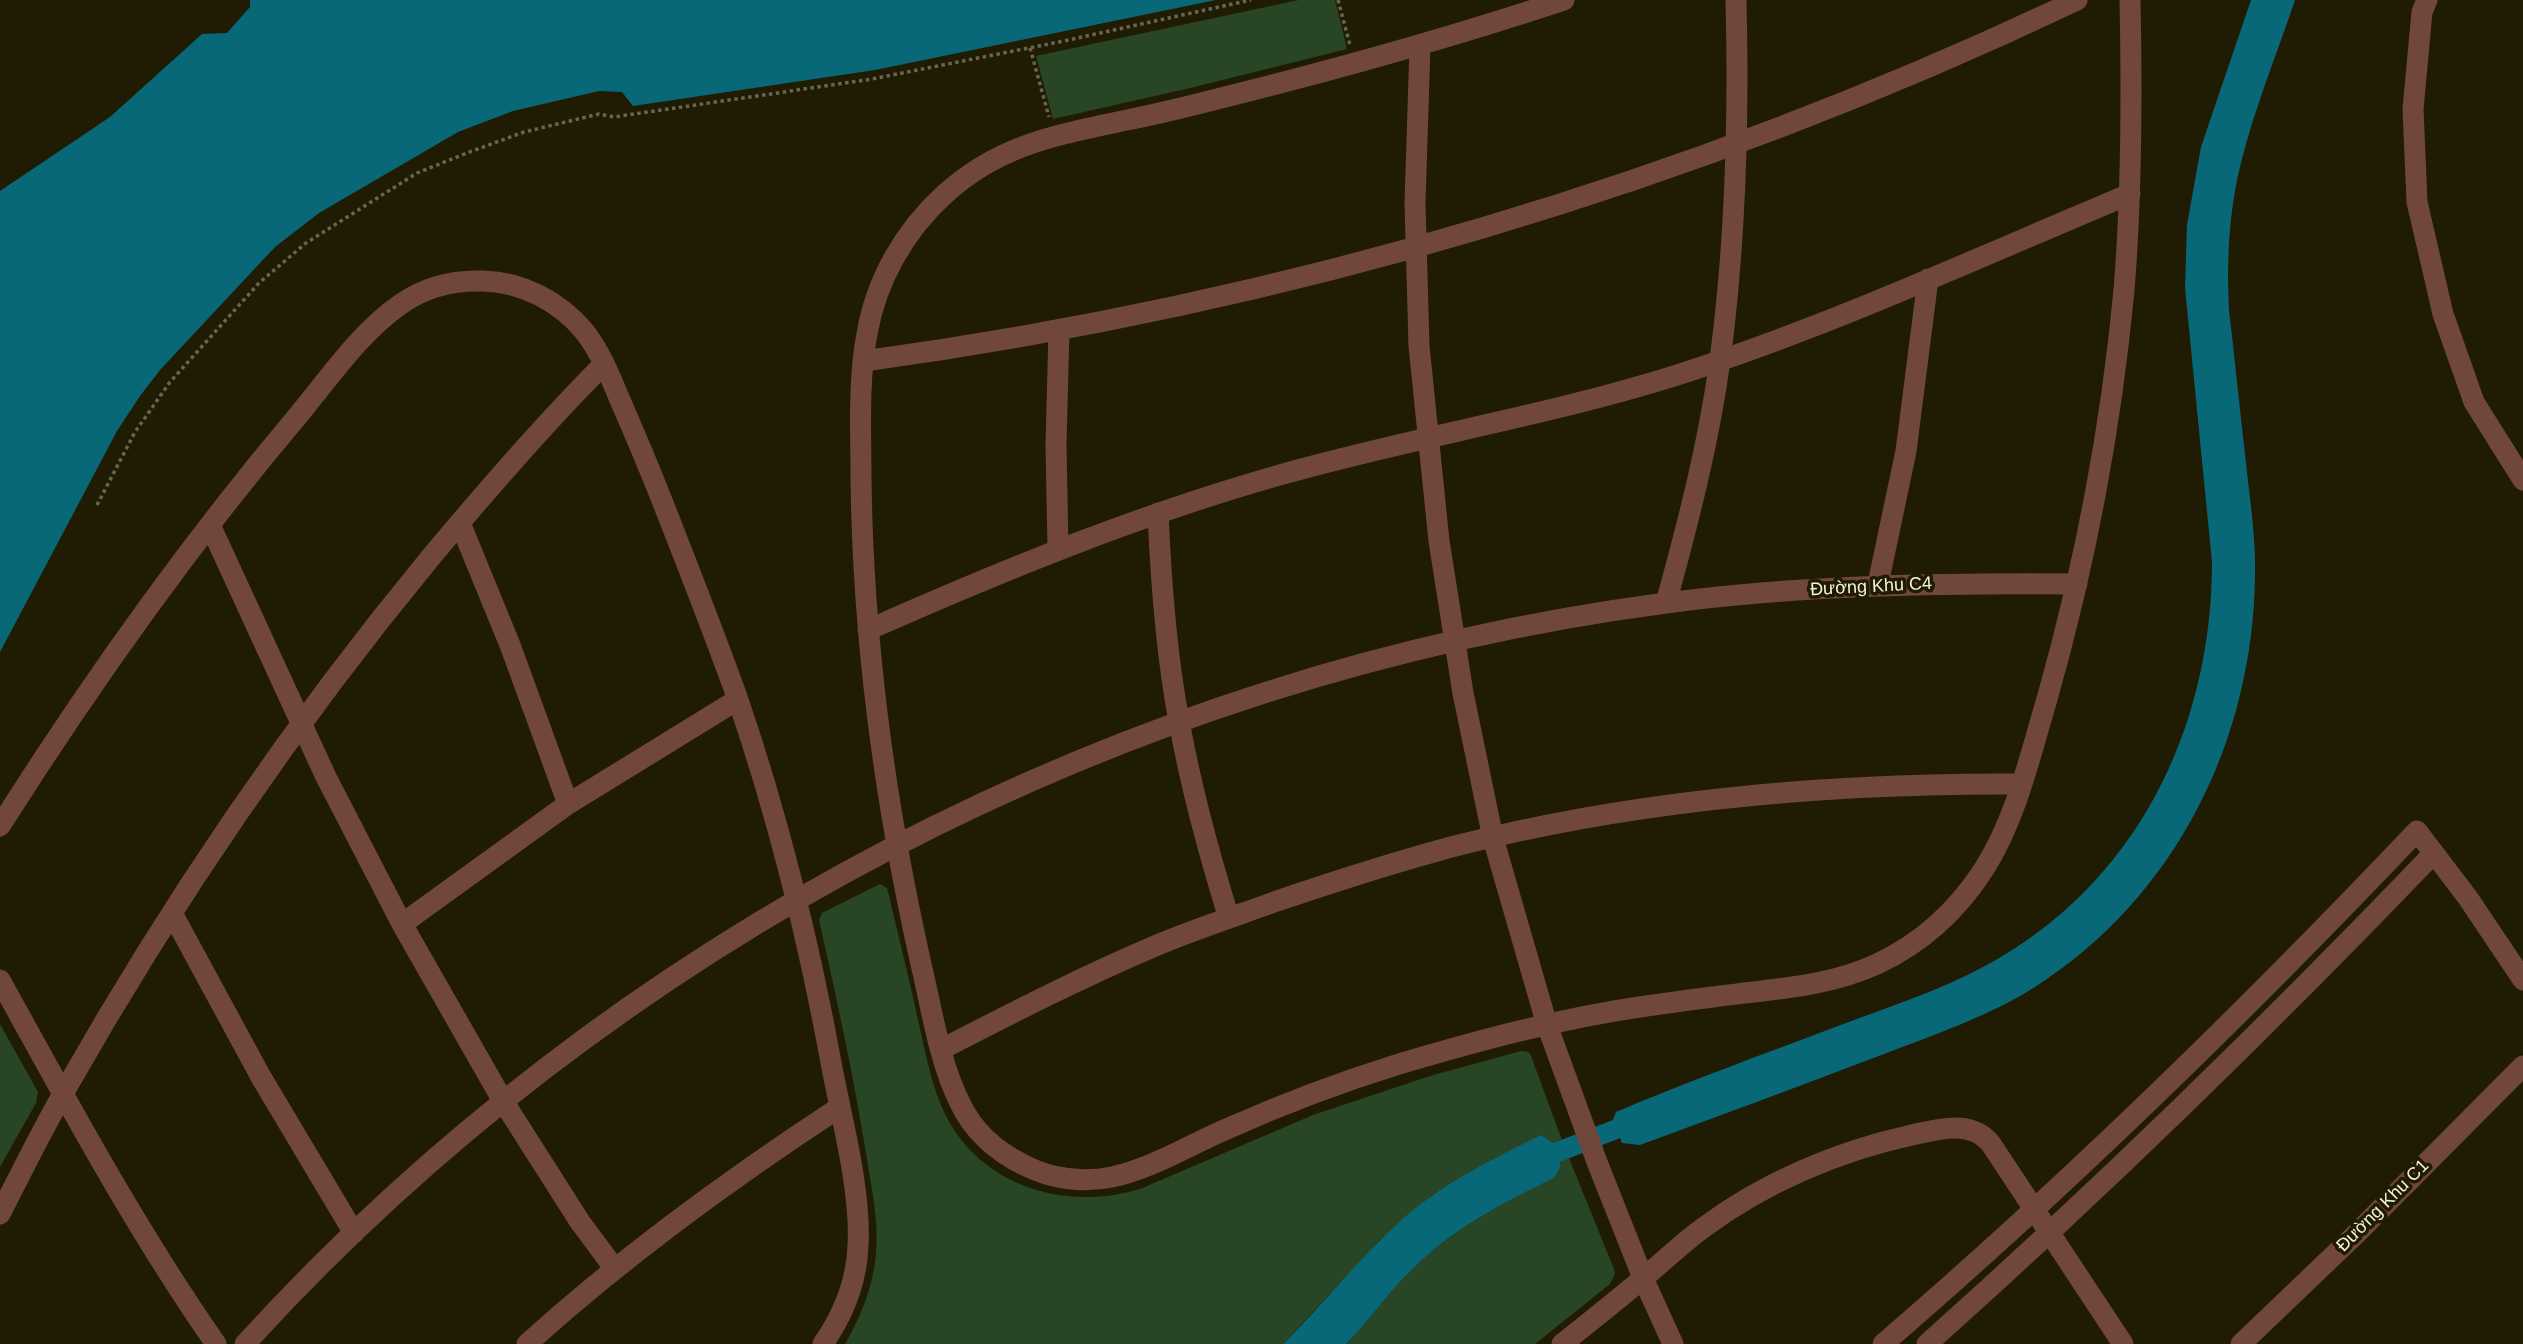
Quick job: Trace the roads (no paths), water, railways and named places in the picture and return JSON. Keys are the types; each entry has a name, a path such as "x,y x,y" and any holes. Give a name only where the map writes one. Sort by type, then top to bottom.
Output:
{"street":[{"path":"1564,0 1420,46 1199,104 1058,134 1022,145 990,160 962,179 939,200 919,221 900,248 876,297 868,328 864,361 861,429 862,513 868,630 896,846 942,1049 960,1103 969,1119 992,1144 1006,1155 1038,1172 1057,1177 1114,1177 1338,1084 1423,1057 1547,1025 1639,1007 1826,982 1885,960 1933,930 1959,903 2002,837 2046,702 2094,506 2110,411 2124,288 2130,194 2130,0"},
{"path":"1667,603 1700,469 1720,361 1731,251 1737,144 1736,0"},
{"path":"864,361 1059,330 1240,293 1415,248 1737,144 1954,55 2077,0"},
{"path":"2427,0 2422,12 2413,109 2417,202 2444,314 2474,402 2523,480"},
{"path":"1420,46 1415,162 1419,346 1427,439 1454,641 1493,838 1547,1025 1597,1162 1643,1278 1673,1344"},
{"path":"868,630 1058,549 1158,513 1277,476 1601,397 1720,361 1928,279 2130,194"},
{"path":"1878,584 1906,452 1928,279"},
{"path":"0,826 63,728 210,525 370,331 395,308 422,292 452,283 488,281 536,293 564,311 578,324 604,364 646,459 737,700 796,900 840,1107 855,1197 858,1245 856,1269 850,1290 837,1321 823,1344"},
{"path":"1058,549 1056,444 1059,330"},
{"path":"0,1214 63,1094 224,831 301,723 387,611 560,407 604,364"},
{"path":"1158,513 1167,642 1179,721 1229,918"},
{"path":"460,523 510,645 568,804"},
{"path":"210,525 363,852 402,924 503,1101 580,1222 615,1269"},
{"name":"Đường Khu C4","path":"245,1344 401,1188 503,1101 640,998 720,945 796,900 896,846 1042,776 1179,721 1312,677 1454,641 1667,603 1878,584 2077,584"},
{"path":"402,924 568,804 737,700"},
{"path":"942,1049 1068,986 1156,946 1229,918 1381,867 1493,838 1601,817 1732,798 1872,786 2020,784"},
{"path":"1883,1344 2131,1119 2417,831 2523,980"},
{"path":"1927,1344 2152,1138 2274,1018 2434,853"},
{"path":"172,913 261,1077 354,1233"},
{"path":"0,980 151,1244 216,1344"},
{"name":"Đường Khu C1","path":"2241,1344 2356,1234 2523,1066"},
{"path":"527,1344 615,1269 705,1200 840,1107"},
{"path":"1562,1344 1704,1227 1776,1184 1838,1157 1877,1144 1932,1130 1968,1129 1983,1134 1996,1150 2123,1344"}],"water":[{"path":"250,0 1216,0 875,70 633,106 622,92 599,91 513,111 458,132 319,213 275,247 160,370 117,431 0,652 0,191 110,117 202,34 227,33 250,7"},
{"path":"2251,0 2295,0 2246,143 2235,191 2229,236 2229,310 2255,548 2251,637 2240,697 2222,754 2197,809 2166,861 2129,908 2085,950 2017,997 1942,1032 1640,1145 1622,1143 1620,1138 1560,1162 1560,1168 1554,1178 1485,1214 1437,1247 1402,1280 1346,1344 1283,1344 1405,1217 1420,1204 1470,1172 1541,1135 1553,1143 1613,1120 1616,1112 1643,1101 1968,975 2038,932 2084,892 2123,847 2155,796 2180,742 2198,684 2208,624 2212,562 2185,288 2187,225 2201,147"}]}
